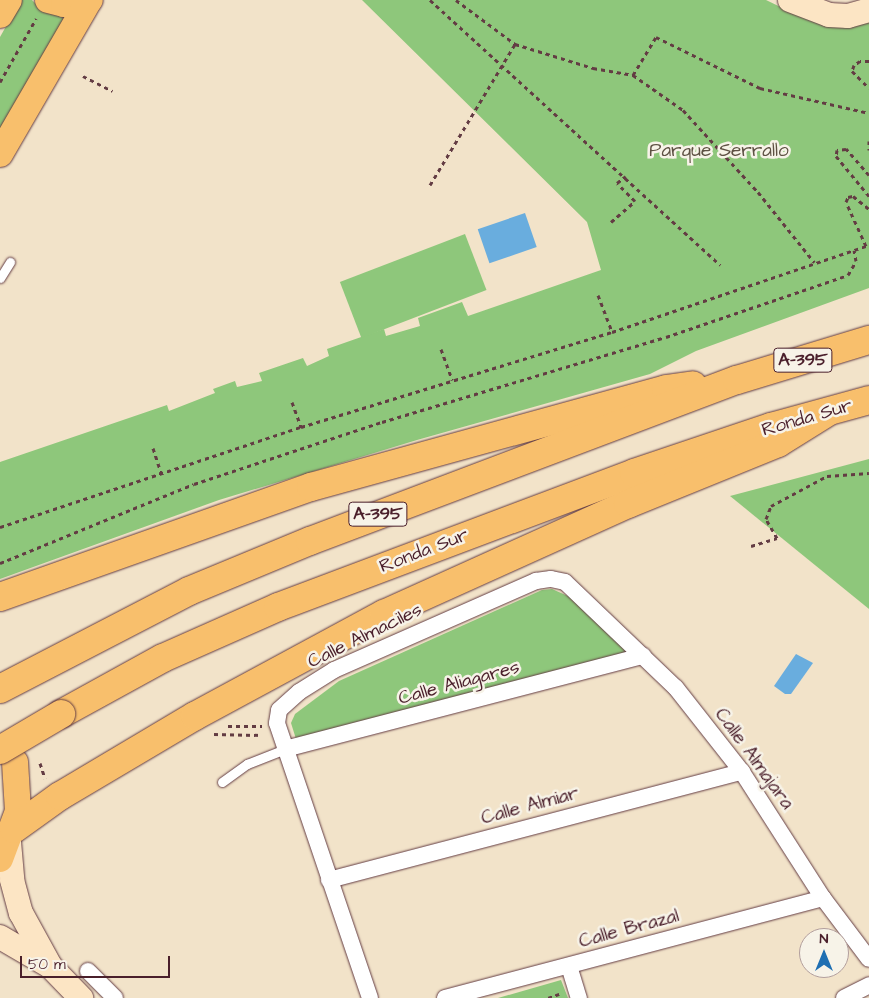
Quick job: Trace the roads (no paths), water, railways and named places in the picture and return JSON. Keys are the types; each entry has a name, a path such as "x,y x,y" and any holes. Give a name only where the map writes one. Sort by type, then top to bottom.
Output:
{"highway":[{"name":"A-395","path":"0,688 189,591 293,548 737,380 869,340"},
{"path":"0,597 311,487 666,389 737,380"},
{"name":"Ronda Sur","path":"8,756 61,714 163,658 287,604 634,473 869,400"},
{"path":"8,843 60,796 203,711 375,619 628,504 778,443 828,412"}],"main road":[{"path":"0,15 9,0"},
{"path":"43,8 89,1"},
{"path":"0,154 89,1"},
{"path":"8,756 19,795 8,843"}],"street":[{"path":"790,0 829,15 848,16 869,10"},
{"name":"Calle Almaciles","path":"370,998 329,880 278,752 277,723 279,710 300,692 334,670 536,581 565,582 585,600"},
{"name":"Calle Almajara","path":"585,600 676,688 742,772 823,898 869,958"},
{"name":"Calle Aliagares","path":"278,752 643,656"},
{"name":"Calle Almiar","path":"329,880 742,772"},
{"path":"8,843 12,880 21,913 50,966 80,998"},
{"name":"Calle Brazal","path":"445,998 823,898"},
{"path":"0,937 50,966"},
{"path":"569,966 579,998"},
{"path":"88,971 114,998"},
{"path":"844,998 869,985"}],"lane":[{"path":"0,278 10,262"},
{"path":"222,782 247,764 278,752"}],"water":[{"path":"525,213 537,247 489,263 478,229"},
{"path":"796,654 813,663 791,694 785,694 774,686"}],"park label":[{"name":"Parque Serrallo","path":"719,151"}]}
